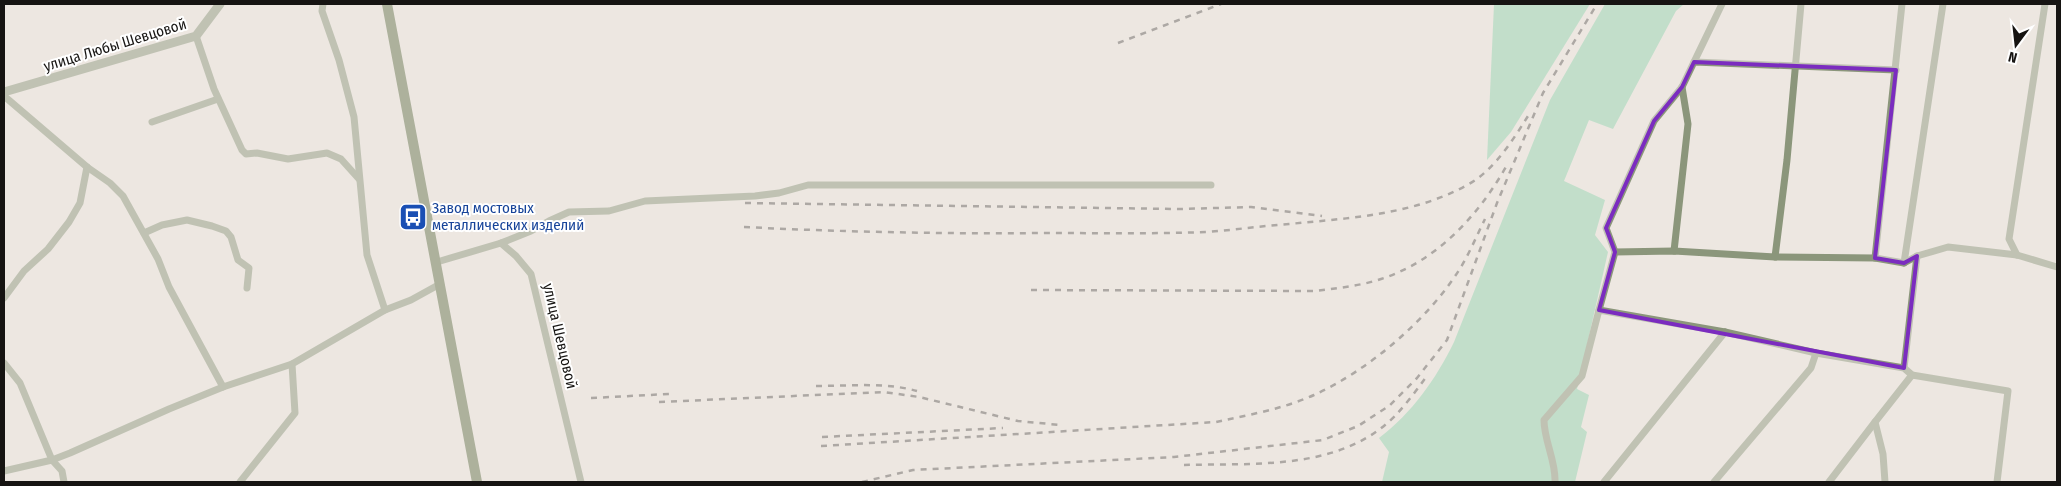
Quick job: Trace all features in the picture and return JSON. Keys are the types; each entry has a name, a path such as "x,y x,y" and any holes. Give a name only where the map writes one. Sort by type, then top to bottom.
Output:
{"main road":[{"path":"387,4 477,482"}],"street":[{"name":"улица Любы Шевцовой","path":"4,94 196,36 220,4"},
{"path":"323,4 322,11 339,60 354,117 367,255 385,310"},
{"path":"1555,482 1555,471 1544,428 1544,420 1582,376 1615,252 1606,228 1654,121 1682,87 1722,4"},
{"path":"1775,257 1787,160 1794,65 1801,4"},
{"path":"1875,258 1902,4"},
{"path":"1904,263 1943,4"},
{"path":"2017,255 2009,239 2045,4"},
{"path":"196,36 218,99 244,153 258,153 288,159 327,153 341,160 359,179"},
{"path":"1694,62 1896,70"},
{"path":"1674,251 1688,124 1682,87"},
{"path":"4,94 123,196 158,259 168,288 223,387"},
{"path":"152,122 218,99"},
{"path":"4,298 24,271 48,249 69,222 80,203 87,167"},
{"path":"436,262 501,243 531,231 569,212 609,211 645,202 755,196 779,193 808,185 1211,185"},
{"path":"144,233 162,225 187,220 226,231 231,237 238,260 248,268 247,288"},
{"name":"улица Шевцовой","path":"501,243 532,274 581,482"},
{"path":"1615,252 1674,251 1775,257 1875,258 1904,263 1917,256 1948,247 2017,255 2057,267"},
{"path":"1904,368 1917,256"},
{"path":"4,471 52,460 223,387 292,364 385,310 411,300 440,284"},
{"path":"1599,310 1724,332 1816,353 1904,368 1912,374 2008,391 1997,482"},
{"path":"1604,482 1724,332"},
{"path":"1714,482 1811,368 1816,353"},
{"path":"4,362 20,383 52,460 62,471 64,482"},
{"path":"240,482 295,413 292,364"},
{"path":"1829,482 1912,374"},
{"path":"1874,422 1883,454 1885,482"}],"highlighted area":[{"path":"1694,62 1896,70 1875,258 1904,263 1917,256 1904,368 1599,310 1615,252 1606,228 1654,121 1682,87"}],"green space":[{"path":"1494,4 1590,4 1511,132 1487,160"},
{"path":"1605,4 1684,4 1676,11 1613,129 1589,120 1564,181 1605,200 1595,235 1608,252 1577,389 1589,395 1581,427 1587,432 1575,482 1382,482 1389,452 1379,438 1402,418 1422,394 1447,356 1550,100"}],"railway":[{"path":"1118,43 1221,4"},
{"path":"862,482 913,470 1174,457 1323,440 1358,426 1389,406 1417,378 1447,340 1497,203 1543,93 1597,4"},
{"path":"744,227 932,233 1166,233 1206,232 1358,217 1404,209 1448,194 1469,184 1495,163 1528,116"},
{"path":"1031,290 1316,291 1381,279 1420,261 1454,234 1470,218 1496,184 1507,165"},
{"path":"745,203 1180,209 1251,207 1322,216"},
{"path":"821,446 1216,422 1290,404 1314,395 1356,372 1415,324 1448,286 1461,267 1485,219"},
{"path":"1184,465 1268,463 1296,460 1323,455 1349,447 1373,434 1395,416 1426,377"},
{"path":"816,386 880,385 917,391"},
{"path":"659,402 884,392 919,397 1018,421 1060,425"},
{"path":"591,398 669,394"},
{"path":"822,437 1003,428"}],"place":[{"name":"Завод мостовых металлических изделий","path":"413,217"}]}
